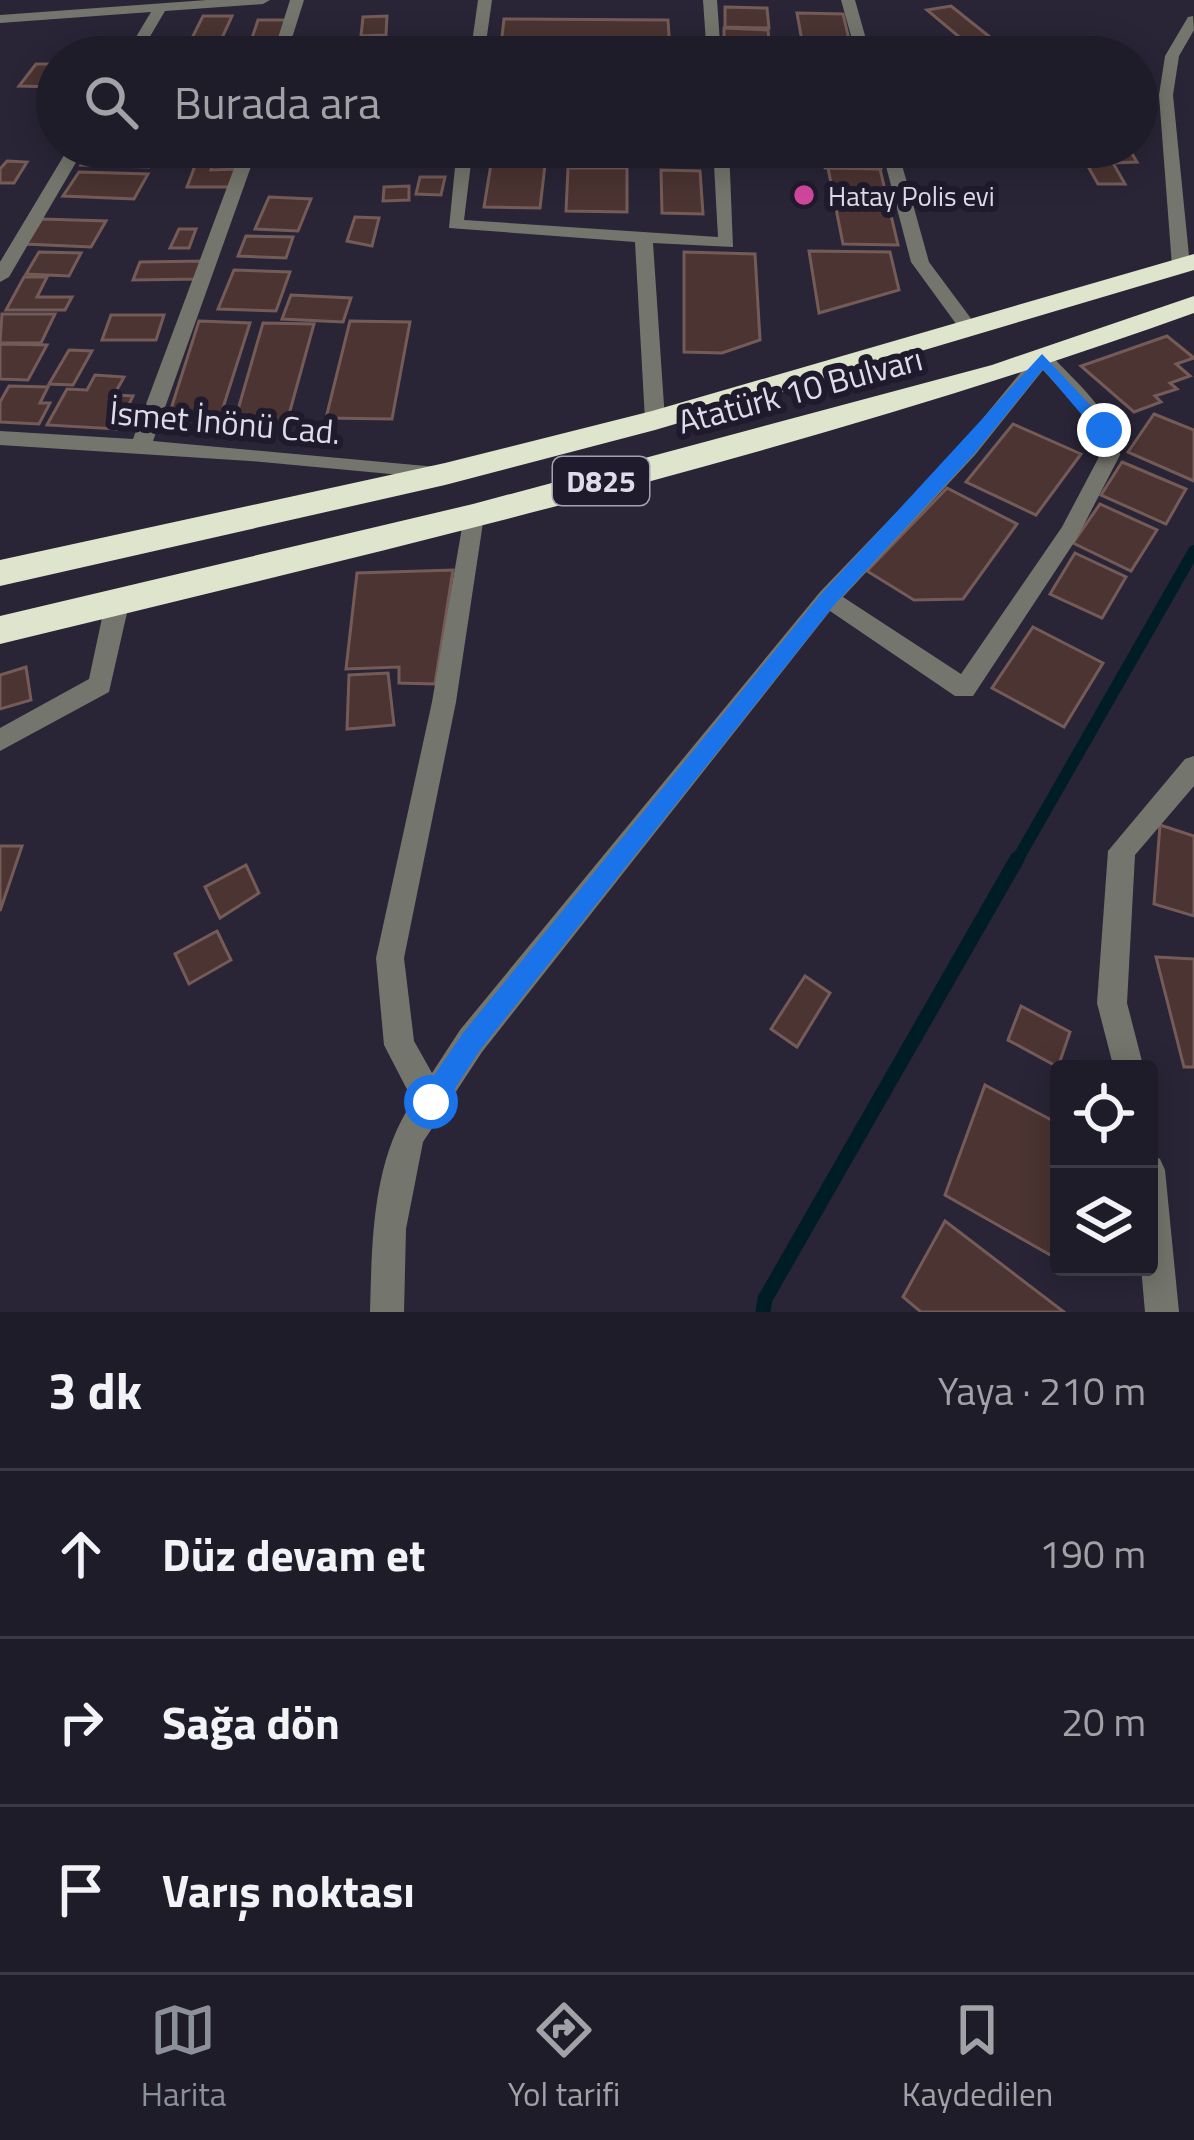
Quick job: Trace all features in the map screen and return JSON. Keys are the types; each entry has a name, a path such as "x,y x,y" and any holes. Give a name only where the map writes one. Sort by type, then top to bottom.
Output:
{"highway":[{"name":"Atatürk 10 Bulvarı","path":"0,573 445,475 655,420 1188,264"},
{"name":"Atatürk 10 Bulvarı","path":"0,630 473,516 1042,358 1194,304"}],"street":[{"path":"0,19 263,0"},
{"path":"286,36 297,0"},
{"path":"481,36 485,0"},
{"path":"710,0 713,36"},
{"path":"848,0 858,36"},
{"path":"144,36 161,8"},
{"path":"1188,264 1166,95 1172,56 1192,20"},
{"path":"0,277 65,168"},
{"path":"140,448 242,168"},
{"path":"462,168 455,224 728,243 723,168"},
{"path":"895,168 920,262 969,328"},
{"path":"644,239 655,420"},
{"path":"387,1312 388,1229 408,1136 471,1041 828,598 968,450 1042,358 1104,430 1110,457 1089,499 964,689 828,598"},
{"name":"İsmet İnönü Cad.","path":"0,438 445,475"},
{"path":"431,1102 399,1045 389,958 444,702 473,516"},
{"path":"0,740 100,685 117,604"},
{"path":"1128,1060 1112,1004 1122,851 1194,767"},
{"path":"1158,1268 1162,1312"}],"building":[{"path":"951,6 989,36 958,36 927,10"},
{"path":"725,7 767,8 769,28 725,27"},
{"path":"797,13 843,14 848,36 801,36"},
{"path":"203,16 232,16 223,36 193,36"},
{"path":"387,16 386,35 361,36 363,17"},
{"path":"504,19 668,20 669,36 502,36"},
{"path":"258,20 287,20 283,36 253,36"},
{"path":"724,28 768,30 769,36 724,36"},
{"path":"36,64 36,86 19,86"},
{"path":"7,161 27,162 14,183 0,183 0,169"},
{"path":"194,168 238,169 232,187 187,187"},
{"path":"490,168 545,168 540,208 484,207"},
{"path":"568,168 627,168 627,212 566,211"},
{"path":"828,168 880,169 898,245 843,244"},
{"path":"1089,168 1116,168 1125,184 1098,184"},
{"path":"661,170 700,171 703,214 662,213"},
{"path":"79,172 148,174 134,199 63,196"},
{"path":"420,177 445,177 441,195 416,194"},
{"path":"409,186 409,200 383,201 384,187"},
{"path":"269,197 311,199 298,231 255,229"},
{"path":"355,217 379,218 372,246 347,241"},
{"path":"42,219 106,221 91,247 26,244"},
{"path":"179,229 196,229 189,248 170,248"},
{"path":"246,236 293,237 286,258 238,256"},
{"path":"809,251 890,252 899,290 819,313"},
{"path":"39,252 81,253 69,276 26,274"},
{"path":"684,252 755,254 760,340 722,353 684,352"},
{"path":"205,261 200,279 133,280 140,262"},
{"path":"234,270 290,272 276,311 218,309"},
{"path":"24,277 47,277 37,297 72,297 65,310 6,310"},
{"path":"291,295 351,298 343,322 282,319"},
{"path":"2,314 55,314 41,343 0,343"},
{"path":"111,315 164,315 156,340 102,340"},
{"path":"199,321 250,323 221,414 170,412"},
{"path":"350,321 410,322 392,419 326,418"},
{"path":"263,323 314,324 285,429 233,427"},
{"path":"1167,336 1194,358 1176,364 1190,376 1170,383 1177,389 1155,396 1161,402 1134,412 1081,366"},
{"path":"0,344 47,345 28,380 0,379"},
{"path":"69,350 92,351 73,385 49,384"},
{"path":"95,375 124,377 114,395 133,396 117,429 47,425 67,389 87,390"},
{"path":"9,386 48,387 40,403 50,403 39,424 0,422 0,402"},
{"path":"1154,414 1194,430 1194,481 1128,452"},
{"path":"1013,424 1081,454 1036,515 966,482"},
{"path":"1122,462 1186,489 1166,524 1101,495"},
{"path":"947,488 1017,524 963,599 914,600 867,571"},
{"path":"1100,504 1157,530 1131,571 1073,543"},
{"path":"1075,553 1126,577 1102,618 1050,594"},
{"path":"453,570 435,684 399,683 399,667 346,669 357,573"},
{"path":"1033,627 1103,663 1064,727 992,688"},
{"path":"26,667 31,700 0,709 0,675"},
{"path":"388,673 394,725 347,729 349,675"},
{"path":"1160,825 1194,836 1194,916 1154,904"},
{"path":"0,846 22,846 0,911"},
{"path":"246,865 259,893 220,918 205,887"},
{"path":"217,931 231,960 189,984 175,954"},
{"path":"1156,957 1194,959 1194,1067 1184,1067"},
{"path":"805,976 830,993 797,1047 771,1029"},
{"path":"1021,1006 1070,1032 1060,1060 1050,1063 1008,1040"},
{"path":"985,1085 1050,1119 1050,1255 945,1195"},
{"path":"945,1221 1064,1312 921,1312 903,1297"}],"waterway":[{"path":"1016,862 1194,551"},
{"path":"763,1312 765,1299 1017,859"}],"place":[{"name":"Hatay Polis evi","path":"804,195"}],"route":[{"path":"431,1102 471,1041 828,598 968,450 1042,358 1104,430"}]}
